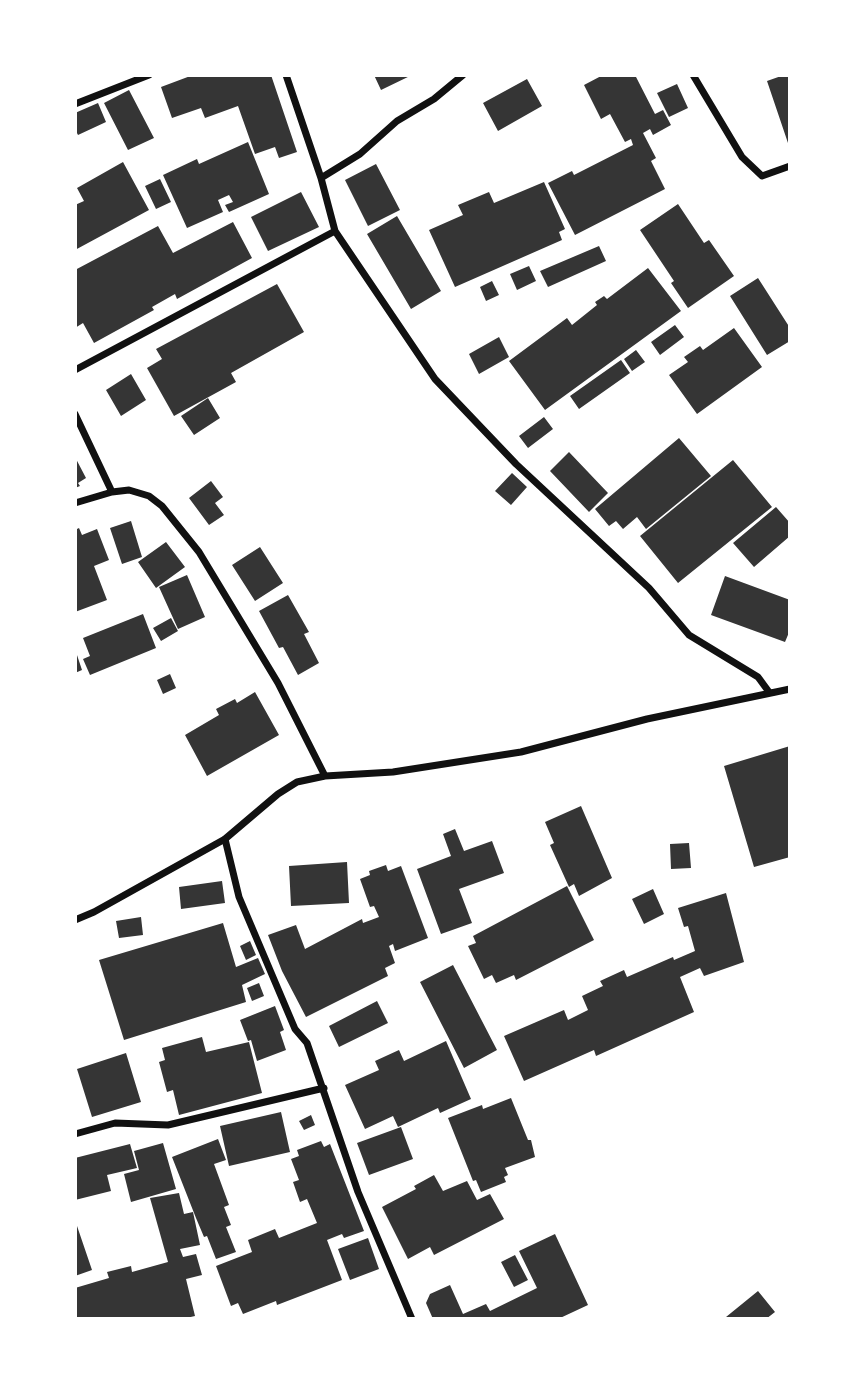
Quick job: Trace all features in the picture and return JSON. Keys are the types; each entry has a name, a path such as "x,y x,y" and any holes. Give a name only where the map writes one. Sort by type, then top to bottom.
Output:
{"street":[{"path":"75,104 149,75"},
{"path":"286,75 321,178 335,231 435,379 516,464 649,589 689,635 758,677 769,692"},
{"path":"321,178 360,154 397,121 434,99 463,75"},
{"path":"693,75 742,157 762,176 790,166"},
{"path":"75,370 335,231"},
{"path":"75,414 112,492"},
{"path":"75,503 129,490 149,496 162,506 199,552 278,683 325,776"},
{"path":"75,920 225,839 278,794 297,782 325,776 393,772 521,752 647,719 790,689"},
{"path":"225,839 239,897 253,933 295,1029 307,1043 358,1192 412,1319"},
{"path":"75,1134 115,1123 168,1125 324,1088"}],"building":[{"path":"193,75 271,75 297,152 279,158 275,147 255,154 238,106 205,118 201,108 172,118 161,87"},
{"path":"374,75 412,75 381,90"},
{"path":"603,75 635,75 655,114 663,110 671,125 653,135 650,129 643,133 656,158 651,161 665,189 575,235 548,183 572,171 574,175 633,145 631,139 625,142 610,114 601,119 584,85"},
{"path":"790,75 789,146 767,81"},
{"path":"527,79 542,106 498,131 483,103"},
{"path":"677,84 688,108 669,117 657,93"},
{"path":"129,90 154,138 128,150 104,103"},
{"path":"98,103 106,122 78,135 75,129 75,113"},
{"path":"248,142 269,194 229,212 225,205 233,202 229,195 218,200 223,212 187,228 163,175 197,159 199,164"},
{"path":"123,162 149,210 75,250 75,205 84,201 77,188"},
{"path":"376,164 400,210 368,226 345,180"},
{"path":"160,179 171,202 156,209 145,186"},
{"path":"544,182 565,229 559,232 562,240 455,287 429,230 463,215 458,205 489,192 494,203"},
{"path":"301,192 319,227 268,251 251,217"},
{"path":"678,204 704,243 709,240 734,276 688,308 671,283 674,281 640,230"},
{"path":"397,216 441,291 411,309 367,234"},
{"path":"233,222 252,258 177,299 175,294 152,307 154,310 94,343 83,323 75,328 75,270 158,226 173,253"},
{"path":"599,246 606,261 548,287 540,271"},
{"path":"529,266 536,281 517,290 510,274"},
{"path":"648,268 681,311 545,410 509,361 567,318 572,325 597,305 595,302 604,296 607,299"},
{"path":"758,278 790,328 790,341 767,355 730,296"},
{"path":"492,281 499,295 486,301 480,287"},
{"path":"277,284 304,332 231,373 236,382 174,416 147,368 162,359 156,349"},
{"path":"675,325 684,337 660,355 651,342"},
{"path":"734,328 762,367 697,414 669,375 688,362 684,357 700,346 703,350"},
{"path":"499,337 509,357 479,374 469,354"},
{"path":"636,350 645,362 632,371 624,359"},
{"path":"621,360 630,373 579,409 570,396"},
{"path":"131,374 146,400 121,416 106,390"},
{"path":"208,398 220,418 194,435 181,416"},
{"path":"544,417 553,429 528,448 519,436"},
{"path":"679,438 711,476 646,529 637,517 623,529 616,521 609,526 595,509"},
{"path":"569,452 608,493 589,512 550,471"},
{"path":"75,457 86,478 75,488"},
{"path":"733,460 772,507 678,583 640,536"},
{"path":"512,473 527,487 511,505 495,491"},
{"path":"211,481 223,497 215,503 224,515 209,525 189,498"},
{"path":"776,507 790,523 790,536 754,567 733,543"},
{"path":"131,521 142,557 122,564 110,528"},
{"path":"79,528 82,535 97,529 109,560 94,566 107,600 75,612 75,530"},
{"path":"166,542 185,567 156,588 138,562"},
{"path":"260,547 283,583 255,601 232,565"},
{"path":"187,575 205,617 178,629 159,587"},
{"path":"725,576 790,600 790,630 785,642 711,615"},
{"path":"288,595 309,632 304,634 319,663 298,675 283,647 279,648 259,611"},
{"path":"143,614 156,648 90,675 83,659 90,656 83,638"},
{"path":"171,618 178,631 161,641 153,628"},
{"path":"75,653 82,670 75,673"},
{"path":"170,674 176,688 163,694 157,680"},
{"path":"255,692 279,735 207,776 185,735 219,715 216,709 235,699 237,703"},
{"path":"790,746 790,857 754,867 724,766"},
{"path":"581,806 612,878 579,896 574,884 569,887 550,845 554,843 545,822"},
{"path":"455,829 464,851 492,841 504,873 459,889 472,923 441,934 417,869 451,856 443,834"},
{"path":"689,843 691,868 671,869 670,844"},
{"path":"347,862 349,903 291,906 289,866"},
{"path":"386,865 388,871 401,866 428,938 395,951 393,944 389,946 395,963 385,968 388,976 306,1017 282,971 268,935 296,925 305,949 362,919 363,923 379,917 374,906 370,907 360,879 370,875 369,871"},
{"path":"222,881 225,903 181,909 179,887"},
{"path":"567,886 594,940 516,980 514,975 496,983 492,975 484,979 468,946 476,943 473,936"},
{"path":"653,889 664,914 644,924 632,899"},
{"path":"726,893 744,962 704,976 700,968 680,977 694,1012 596,1056 594,1050 524,1081 504,1036 564,1010 568,1020 588,1010 582,996 603,986 600,981 624,970 627,977 673,957 674,960 695,951 688,926 684,927 678,908"},
{"path":"141,917 143,935 119,938 116,921"},
{"path":"223,923 236,967 258,958 265,974 242,985 246,1002 124,1040 99,960"},
{"path":"250,941 256,955 246,960 240,946"},
{"path":"453,965 497,1050 464,1068 420,982"},
{"path":"259,983 264,996 252,1001 247,988"},
{"path":"377,1001 388,1023 339,1047 329,1026"},
{"path":"275,1006 284,1030 280,1032 286,1050 257,1061 251,1040 248,1041 240,1020"},
{"path":"202,1037 206,1052 249,1042 262,1093 179,1115 173,1090 167,1092 159,1062 165,1060 162,1048"},
{"path":"446,1041 471,1099 440,1113 438,1108 398,1127 393,1116 365,1129 345,1085 379,1070 375,1061 399,1050 404,1061"},
{"path":"126,1053 141,1102 92,1117 77,1069"},
{"path":"511,1098 528,1140 531,1140 535,1157 505,1168 508,1175 504,1177 506,1182 481,1192 476,1180 473,1181 448,1118 482,1105 483,1109"},
{"path":"281,1112 290,1152 229,1166 220,1126"},
{"path":"311,1115 315,1125 304,1130 299,1121"},
{"path":"401,1127 413,1159 369,1175 357,1143"},
{"path":"218,1139 226,1160 214,1164 229,1205 224,1207 231,1225 226,1227 236,1252 216,1259 207,1236 204,1237 172,1157"},
{"path":"321,1141 324,1147 330,1144 364,1231 344,1238 342,1234 327,1240 342,1280 277,1305 276,1301 243,1314 238,1303 231,1306 216,1266 252,1252 248,1240 275,1229 279,1238 317,1223 307,1199 300,1202 293,1182 299,1180 291,1159 299,1156 297,1150"},
{"path":"163,1143 176,1189 131,1202 124,1174 139,1170 134,1151"},
{"path":"130,1144 137,1168 107,1175 111,1191 75,1200 75,1158"},
{"path":"434,1175 443,1191 467,1181 477,1200 490,1194 504,1219 434,1255 430,1247 408,1259 382,1207 416,1189 414,1186"},
{"path":"179,1193 184,1214 193,1212 200,1245 180,1249 183,1257 196,1254 202,1275 186,1279 195,1316 182,1319 75,1319 75,1288 109,1278 107,1272 131,1266 132,1272 168,1262 150,1198"},
{"path":"75,1224 92,1270 75,1276"},
{"path":"555,1234 588,1305 558,1319 433,1319 426,1303 430,1294 450,1285 463,1314 486,1304 490,1311 537,1288 519,1251"},
{"path":"368,1238 379,1269 350,1280 338,1249"},
{"path":"515,1255 528,1280 514,1287 501,1262"},
{"path":"758,1291 775,1312 766,1319 727,1319 726,1317"}]}
